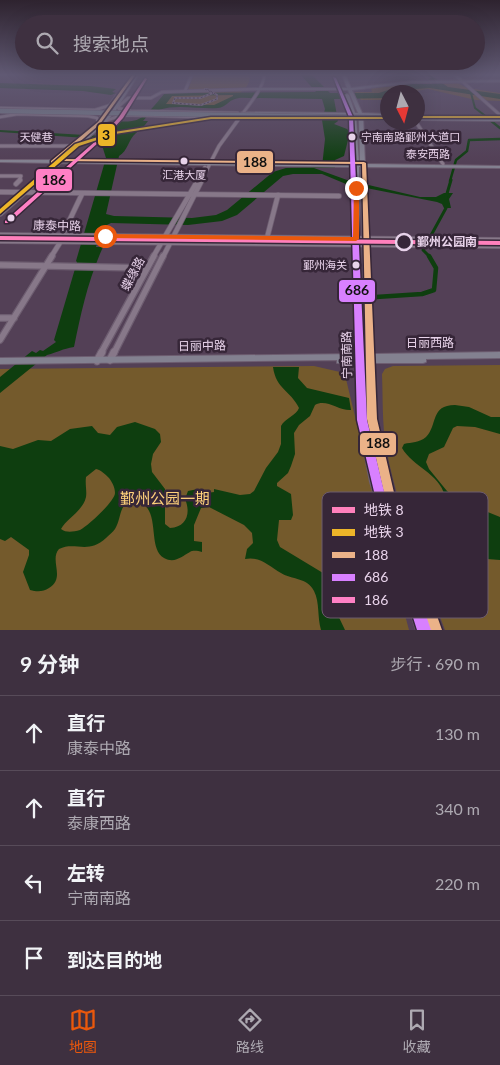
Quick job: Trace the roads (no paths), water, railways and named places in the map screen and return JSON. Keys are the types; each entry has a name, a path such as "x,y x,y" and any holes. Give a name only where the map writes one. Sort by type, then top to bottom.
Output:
{"highway":[{"path":"1,111 380,117"},
{"path":"425,118 499,117"}],"main road":[{"path":"0,208 57,161 120,103"},
{"name":"宁南南路","path":"352,103 357,180 356,242 360,306 361,387 368,420 375,482 378,492"},
{"name":"宁南南路","path":"354,103 361,117 364,165 370,358 368,420"},
{"path":"109,113 111,105"},
{"path":"1,111 158,112 238,116"},
{"path":"143,113 151,116 339,115 354,117"},
{"path":"320,116 343,118 380,117"},
{"path":"425,118 499,117"},
{"path":"57,161 101,122"},
{"name":"泰安西路","path":"0,160 500,165"},
{"path":"0,214 21,192"},
{"name":"日丽西路","path":"370,358 500,355"},
{"name":"日丽中路","path":"43,362 307,357 360,358"},
{"name":"日丽中路","path":"270,359 295,361 360,358"},
{"name":"日丽西路","path":"360,358 500,360"},
{"path":"0,363 109,362"},
{"path":"368,420 389,492"},
{"name":"宁南南路","path":"419,618 423,630"},
{"path":"432,618 436,630"}],"street":[{"path":"120,103 118,107 143,113"},
{"path":"238,116 245,103"},
{"path":"238,116 247,103"},
{"path":"485,103 499,117"},
{"path":"487,103 499,117"},
{"path":"1,111 95,110 104,109 111,105"},
{"path":"164,111 169,108 226,110"},
{"path":"1,111 18,114 88,116 97,118 101,122 123,115 143,113"},
{"path":"158,112 238,116"},
{"name":"蝶缘路","path":"97,361 164,237 238,116"},
{"path":"425,130 447,165"},
{"name":"天健巷","path":"0,146 72,146"},
{"path":"0,176 21,176 22,178 16,184"},
{"path":"0,192 339,196"},
{"path":"0,340 62,239 82,194"},
{"name":"蝶缘路","path":"109,362 172,240 192,194"},
{"path":"267,238 278,195"},
{"name":"康泰中路","path":"0,235 79,242 104,239 164,237 172,240"},
{"name":"康泰中路","path":"0,241 62,239 81,236 161,243 172,240"},
{"path":"172,240 267,238 356,242"},
{"path":"172,240 356,242 417,239 500,240"},
{"path":"367,242 415,246 500,246"},
{"path":"0,271 2,265 147,268"},
{"path":"0,318 14,318"}],"waterway":[{"path":"474,103 475,108 492,121"},
{"path":"490,120 500,128"},
{"path":"450,181 456,160 467,151 469,140 500,139"},
{"path":"429,256 423,250 446,208 446,197 451,180"},
{"path":"376,297 422,294 434,290 436,268 429,256"}],"railway":[{"path":"179,103 201,105 205,103"}],"metro line":[{"name":"3","path":"425,117 500,117"},
{"name":"3","path":"0,212 77,145 114,133 211,118 380,118"},
{"name":"8","path":"0,238 500,243"}],"place":[{"name":"宁南南路鄞州大道口","path":"352,137"},
{"name":"汇港大厦","path":"184,161"},
{"name":"鄞州公园南","path":"404,242"},
{"name":"鄞州海关","path":"356,265"}],"park label":[{"name":"鄞州公园一期","path":"165,499"}]}
